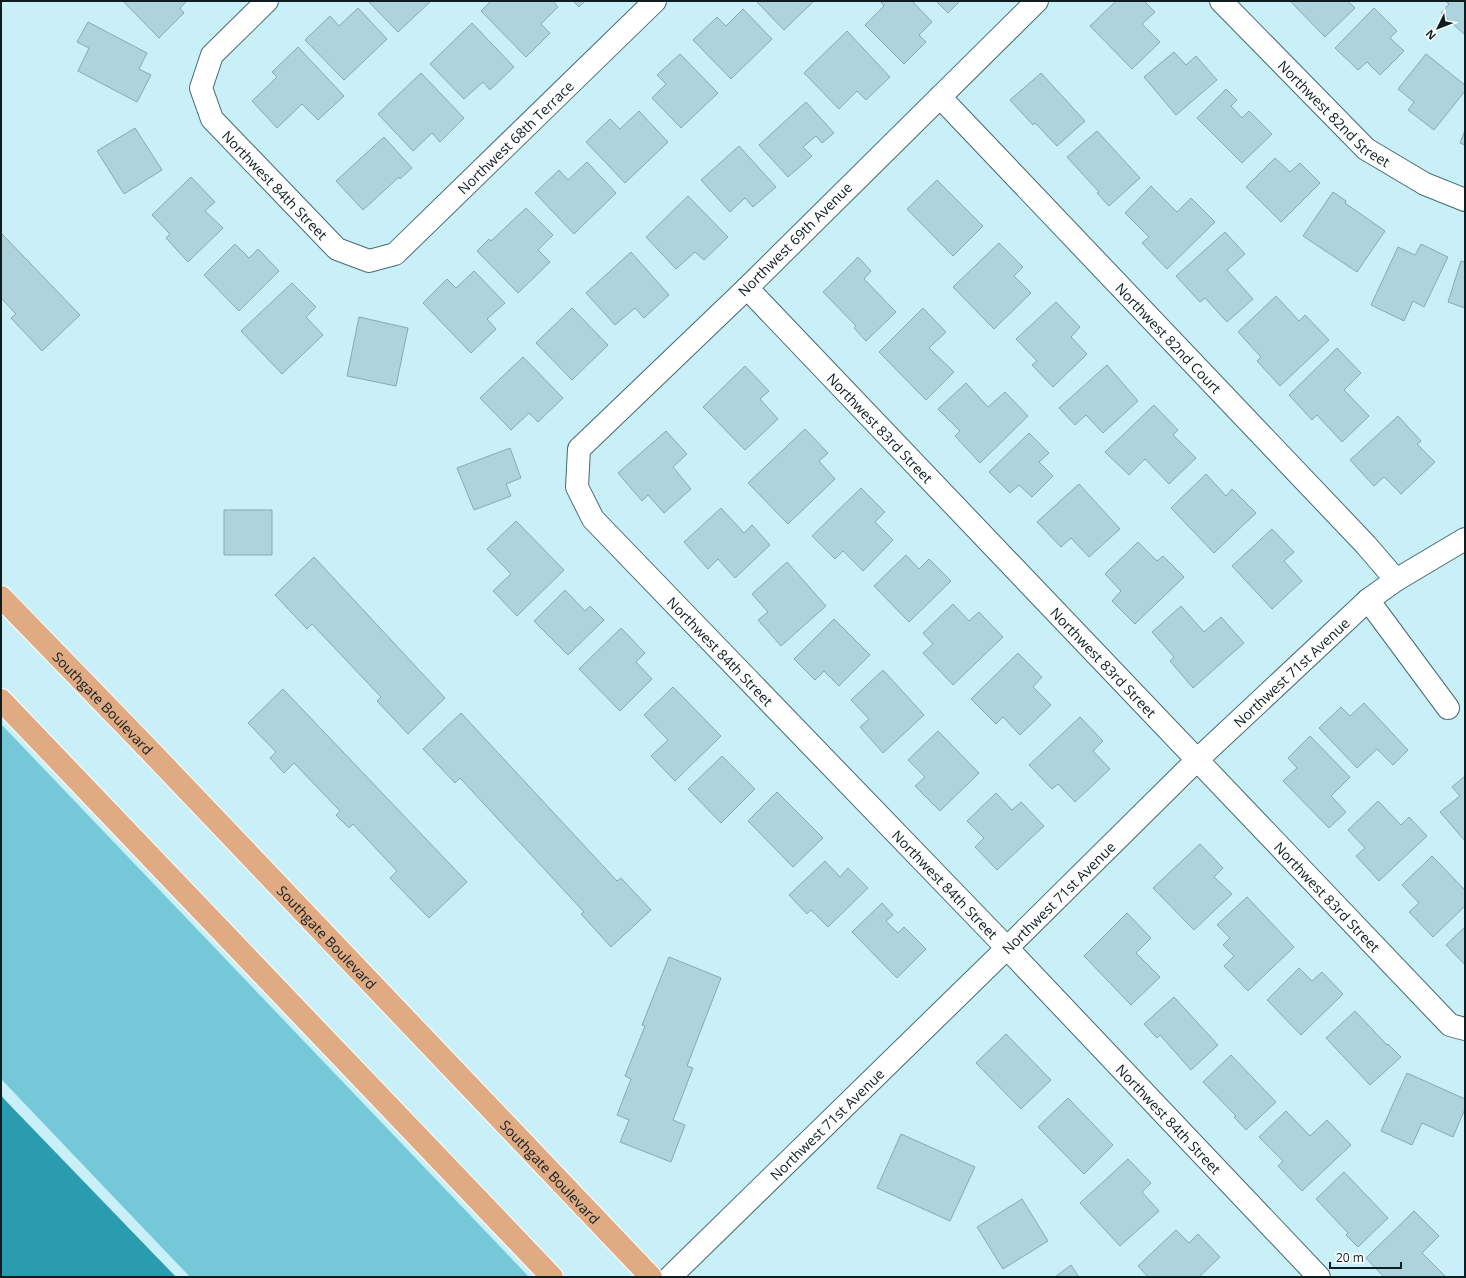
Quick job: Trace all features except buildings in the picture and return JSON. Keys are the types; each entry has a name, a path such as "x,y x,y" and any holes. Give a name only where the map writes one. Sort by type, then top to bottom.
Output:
{"main road":[{"name":"Southgate Boulevard","path":"1,597 156,757 651,1277"},
{"path":"1,700 552,1277"}],"street":[{"name":"Northwest 84th Street","path":"267,1 212,54 201,88 212,119 337,250 369,261"},
{"name":"Northwest 68th Terrace","path":"369,261 395,254 655,1"},
{"name":"Northwest 69th Avenue","path":"577,487 580,449 747,288 1037,1"},
{"name":"Northwest 82nd Street","path":"1221,1 1366,149 1425,184 1465,200"},
{"name":"Northwest 82nd Court","path":"940,96 1366,545 1396,580"},
{"name":"Northwest 83rd Street","path":"747,288 1450,1025 1465,1030"},
{"name":"Northwest 84th Street","path":"577,487 593,519 1006,948 1319,1277"},
{"name":"Northwest 71st Avenue","path":"670,1277 1197,760 1368,600 1396,580 1465,539"},
{"path":"1368,600 1448,708"}],"shaded area":[{"path":"1,724 529,1277 190,1277 1,1079"},
{"path":"1,1095 5,1100 176,1277 1,1277"}]}
